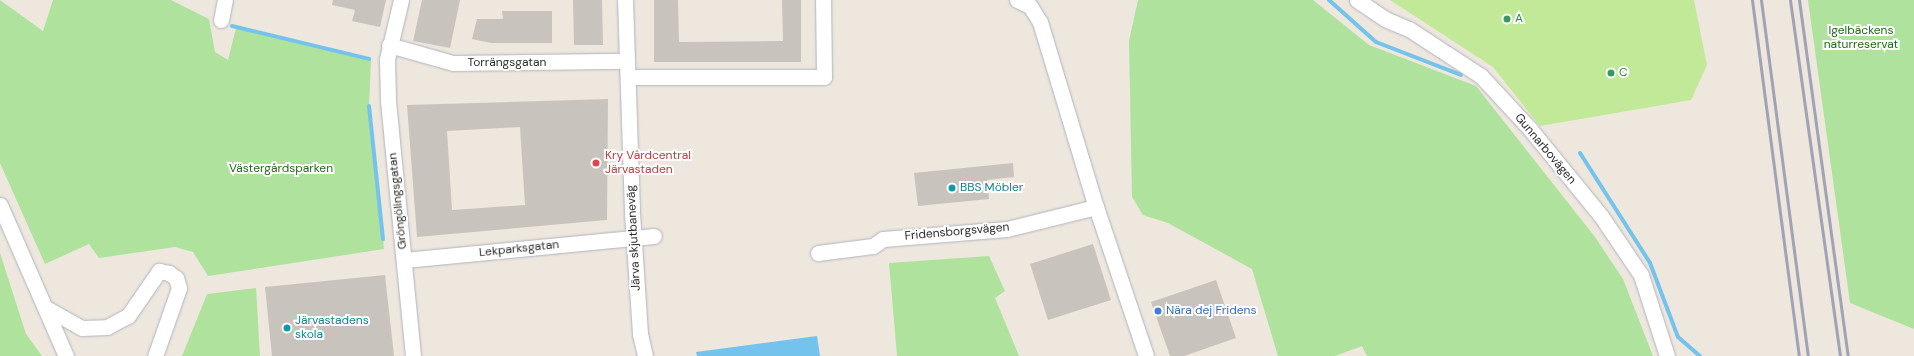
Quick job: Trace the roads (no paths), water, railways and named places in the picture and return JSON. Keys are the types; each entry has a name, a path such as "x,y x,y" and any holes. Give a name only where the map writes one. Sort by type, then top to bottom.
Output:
{"street":[{"path":"221,20 226,0"},
{"path":"389,45 401,0"},
{"name":"Järva skjutbaneväg","path":"625,0 634,238 640,334 645,356"},
{"path":"628,77 824,77 823,0"},
{"path":"1017,0 1030,6 1040,22 1096,208 1146,356"},
{"name":"Gunnarbovägen","path":"1357,0 1403,26 1481,76 1530,129 1601,216 1641,274 1667,356"},
{"name":"Torrängsgatan","path":"389,45 453,63 627,61"},
{"name":"Gröngölingsgatan","path":"389,45 388,101 413,356"},
{"path":"0,205 66,356"},
{"name":"Fridensborgsvägen","path":"818,253 873,246 884,239 1007,229 1096,208"},
{"name":"Lekparksgatan","path":"404,260 654,236"},
{"path":"46,308 82,328 107,327 128,316 159,272 169,273 176,278 180,288 155,356"}],"water":[{"path":"817,336 820,356 697,356 696,352"}],"waterway":[{"path":"1329,0 1376,42 1461,75"},
{"path":"232,26 369,59"},
{"path":"369,106 383,239"},
{"path":"1580,153 1650,263 1678,337 1700,356"}],"railway":[{"path":"1752,0 1799,356"},
{"path":"1761,0 1808,356"},
{"path":"1790,0 1840,356"},
{"path":"1799,0 1848,356"}],"place":[{"name":"A","path":"1507,19"},
{"name":"C","path":"1611,73"},
{"name":"Kry Vårdcentral Järvastaden","path":"596,163"},
{"name":"BBS Möbler","path":"952,188"},
{"name":"Nära dej Fridens","path":"1158,311"},
{"name":"Järvastadens skola","path":"287,328"}],"park label":[{"name":"Igelbäckens naturreservat","path":"1861,38"},
{"name":"Västergårdsparken","path":"281,169"}]}
